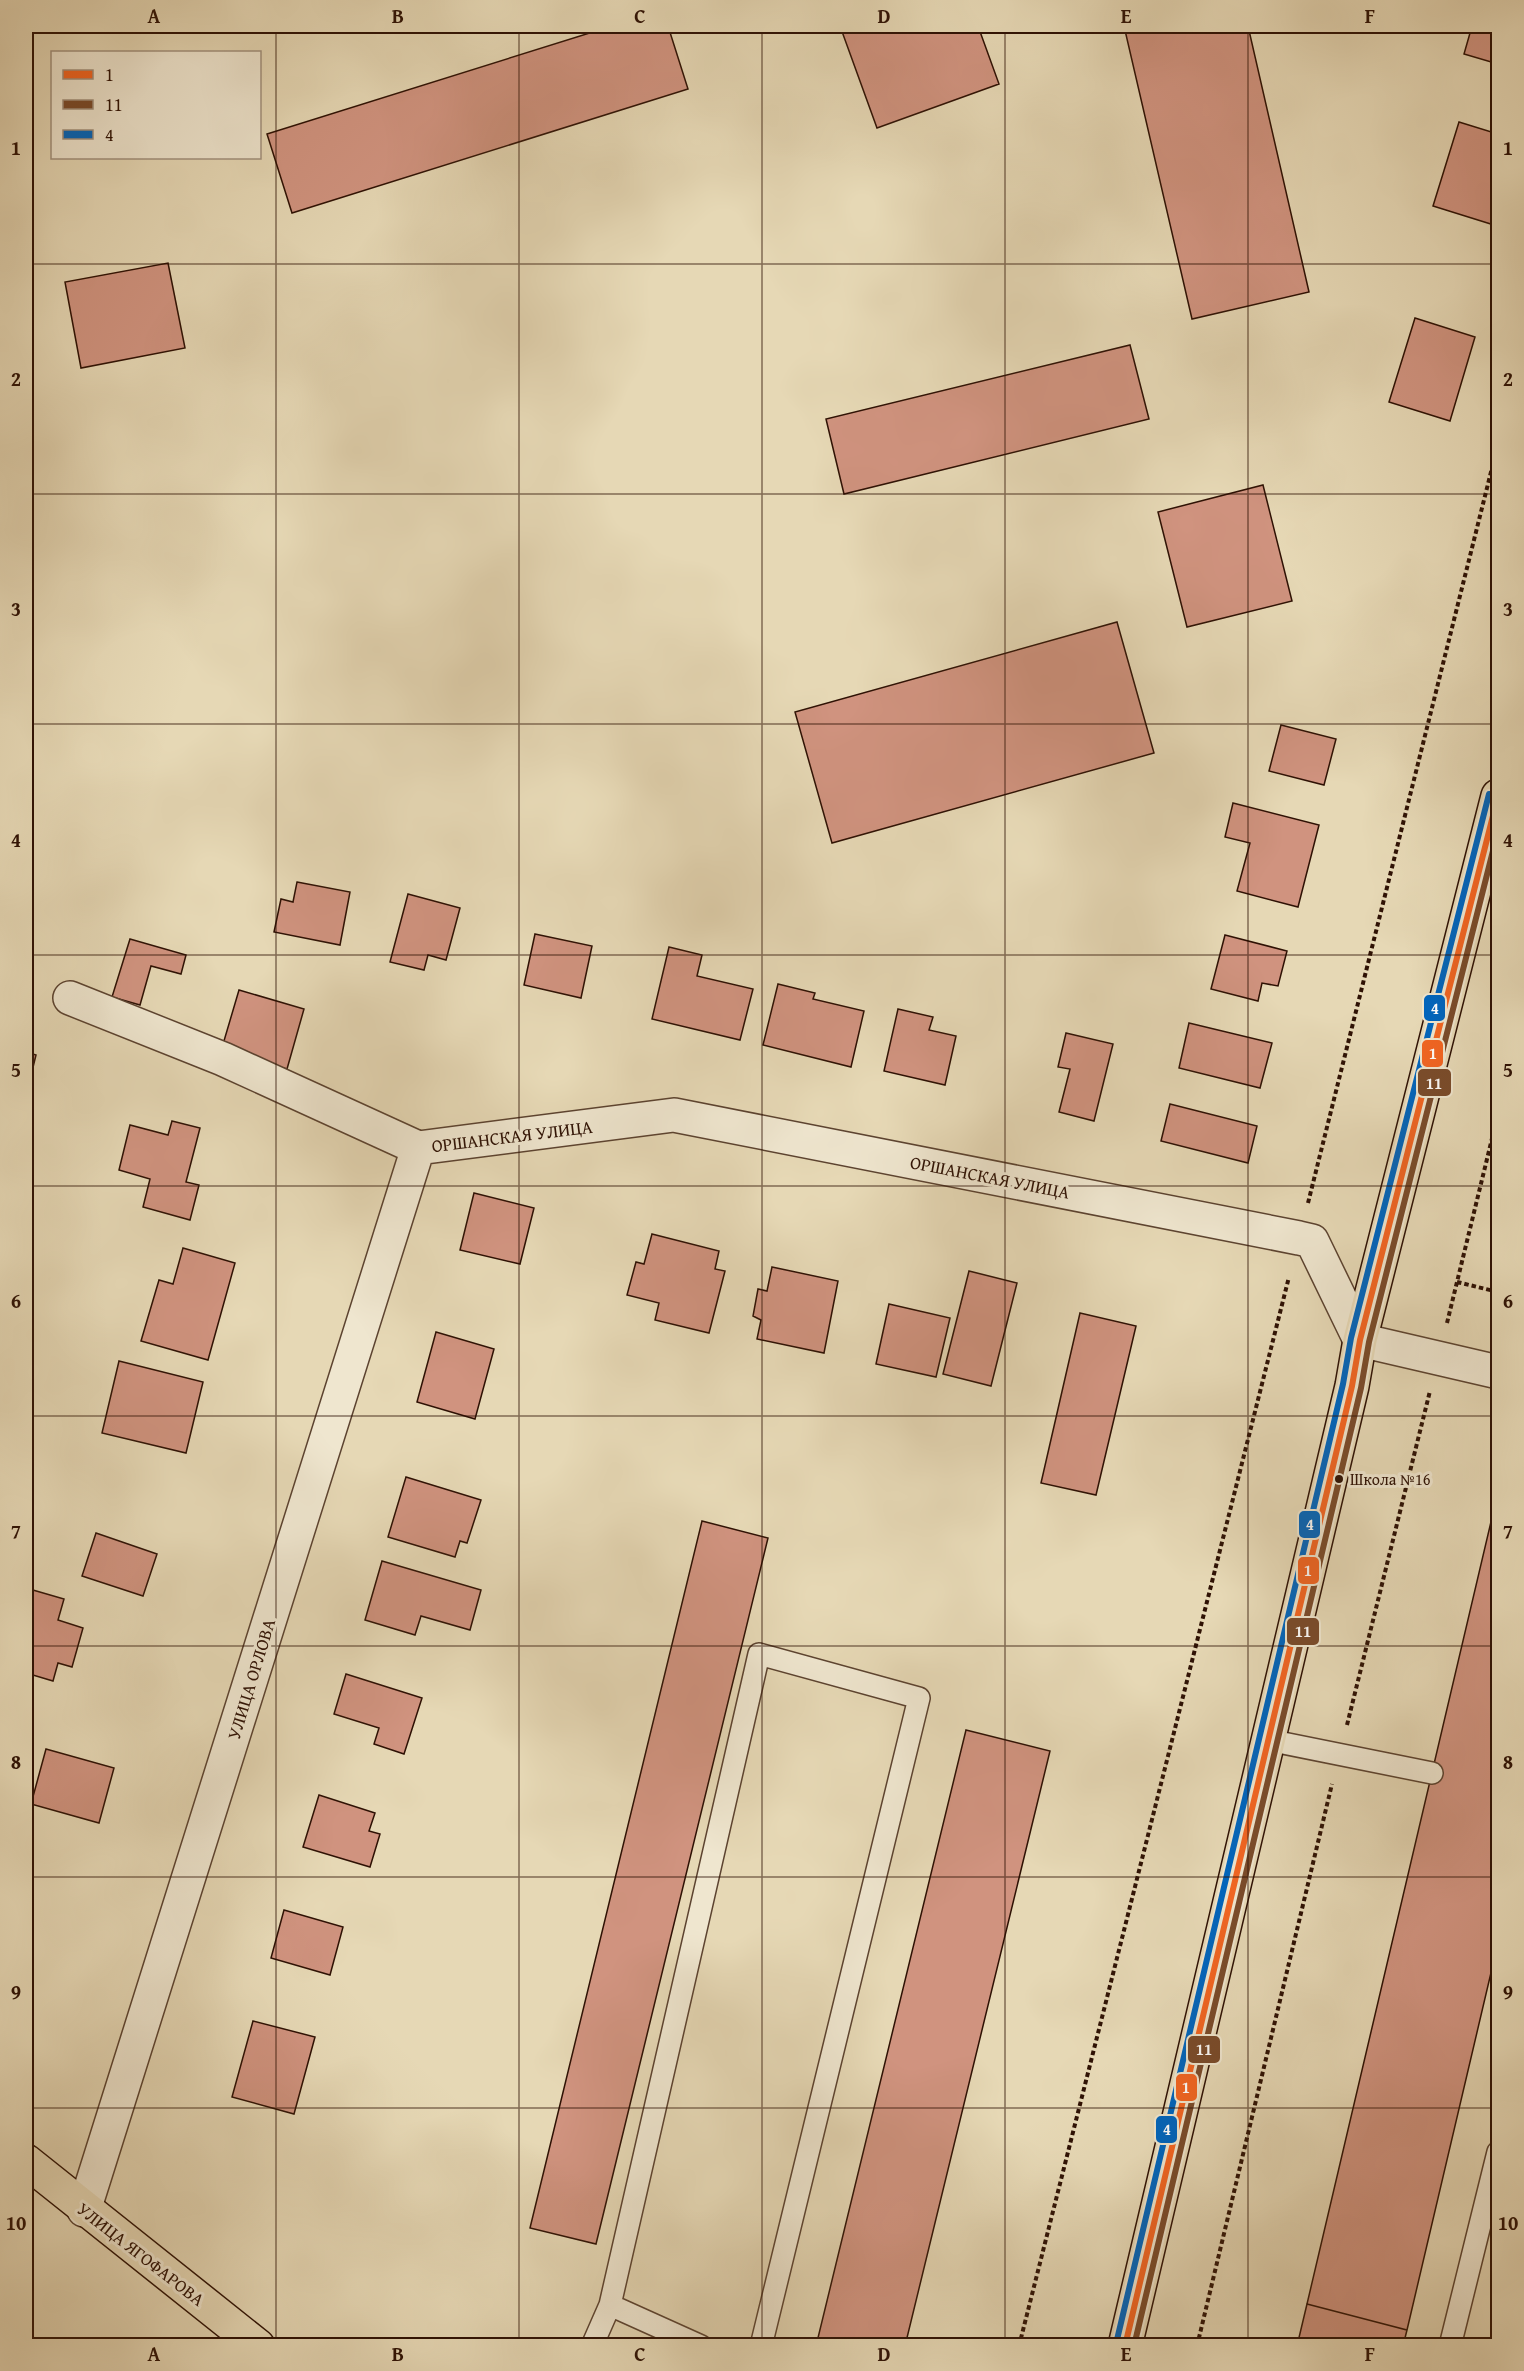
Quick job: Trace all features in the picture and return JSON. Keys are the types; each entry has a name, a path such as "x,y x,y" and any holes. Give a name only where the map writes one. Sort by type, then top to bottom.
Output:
{"main road":[{"path":"1125,2346 1360,1340 1498,796"},
{"name":"УЛИЦА ЯГОФАРОВА","path":"26,2161 84,2210 258,2346"}],"street":[{"path":"70,998 223,1059 418,1148"},
{"name":"ОРШАНСКАЯ УЛИЦА","path":"418,1148 674,1115 1299,1238"},
{"name":"УЛИЦА ОРЛОВА","path":"84,2210 418,1148"},
{"path":"1299,1238 1312,1241 1360,1340 1498,1372"}],"lane":[{"path":"592,2346 610,2306 759,1654 920,1698 761,2346"},
{"path":"1268,1740 1432,1773"},
{"path":"1450,2346 1498,2151"},
{"path":"610,2306 701,2346"}],"path":[{"path":"1019,2346 1498,444"},
{"path":"1457,1282 1498,1292"}],"building":[{"path":"612,26 668,26 688,89 292,213 267,134"},
{"path":"840,26 978,26 999,84 877,128"},
{"path":"1124,26 1248,26 1309,292 1192,319"},
{"path":"1472,26 1498,26 1498,64 1464,54"},
{"path":"1459,122 1498,134 1498,211 1494,225 1433,206"},
{"path":"168,263 185,348 81,368 65,282"},
{"path":"1415,318 1475,337 1450,421 1389,402"},
{"path":"1130,345 1149,419 844,494 826,419"},
{"path":"1263,485 1292,601 1187,627 1158,512"},
{"path":"1117,622 1154,753 832,843 795,712"},
{"path":"1281,725 1336,739 1324,785 1269,771"},
{"path":"1233,803 1319,825 1298,907 1237,891 1250,843 1225,837"},
{"path":"297,882 350,892 340,945 274,932 281,899 293,902"},
{"path":"408,894 460,908 446,960 428,955 424,970 390,962"},
{"path":"535,934 592,946 581,998 524,985"},
{"path":"1225,935 1287,951 1278,986 1262,983 1258,1001 1211,989"},
{"path":"130,939 186,955 181,974 151,966 140,1005 112,997"},
{"path":"669,947 702,955 697,976 753,989 740,1040 652,1019"},
{"path":"778,984 815,993 813,999 864,1011 851,1067 763,1045"},
{"path":"239,990 304,1009 287,1069 221,1051"},
{"path":"898,1009 933,1017 929,1030 956,1036 945,1085 884,1071"},
{"path":"1189,1023 1272,1043 1260,1088 1179,1068"},
{"path":"1066,1033 1113,1044 1094,1121 1059,1112 1070,1069 1058,1067"},
{"path":"26,1052 36,1055 26,1096"},
{"path":"1170,1104 1257,1126 1248,1163 1161,1141"},
{"path":"172,1121 200,1128 186,1182 199,1185 190,1220 143,1207 150,1179 119,1170 130,1125 168,1135"},
{"path":"474,1193 534,1208 520,1264 460,1250"},
{"path":"652,1234 719,1251 715,1269 725,1271 709,1333 655,1320 659,1303 627,1295 636,1262 644,1264"},
{"path":"183,1248 235,1263 208,1360 141,1341 159,1280 173,1284"},
{"path":"772,1267 838,1281 824,1353 757,1339 761,1320 753,1316 758,1289 767,1291"},
{"path":"969,1271 1017,1283 991,1386 943,1374"},
{"path":"889,1304 950,1318 936,1377 876,1364"},
{"path":"1080,1313 1136,1326 1096,1495 1041,1483"},
{"path":"436,1332 494,1349 475,1419 417,1402"},
{"path":"119,1361 203,1382 186,1453 102,1433"},
{"path":"406,1477 481,1500 467,1543 460,1541 455,1557 388,1537"},
{"path":"1498,1492 1498,1943 1407,2330 1307,2304"},
{"path":"702,1521 768,1538 596,2244 530,2228"},
{"path":"96,1533 157,1554 143,1596 82,1576"},
{"path":"382,1561 481,1590 470,1630 421,1616 415,1635 365,1620"},
{"path":"26,1588 64,1599 58,1620 83,1628 72,1667 58,1663 53,1681 26,1673"},
{"path":"346,1674 422,1698 404,1754 374,1744 379,1728 334,1714"},
{"path":"966,1730 1050,1751 905,2346 816,2346"},
{"path":"46,1749 114,1768 99,1823 31,1804"},
{"path":"319,1795 375,1813 369,1831 380,1834 370,1867 303,1847"},
{"path":"284,1910 343,1927 330,1975 271,1958"},
{"path":"253,2021 315,2037 294,2114 232,2097"},
{"path":"1307,2304 1407,2330 1403,2346 1297,2346"}],"transit line":[{"name":"4","path":"1116,2344 1343,1384 1351,1338 1489,794"},
{"name":"1","path":"1125,2346 1352,1386 1360,1340 1498,796"},
{"name":"11","path":"1134,2346 1361,1388 1369,1342 1498,831"}],"place":[{"name":"Школа №16","path":"1339,1479"}]}
